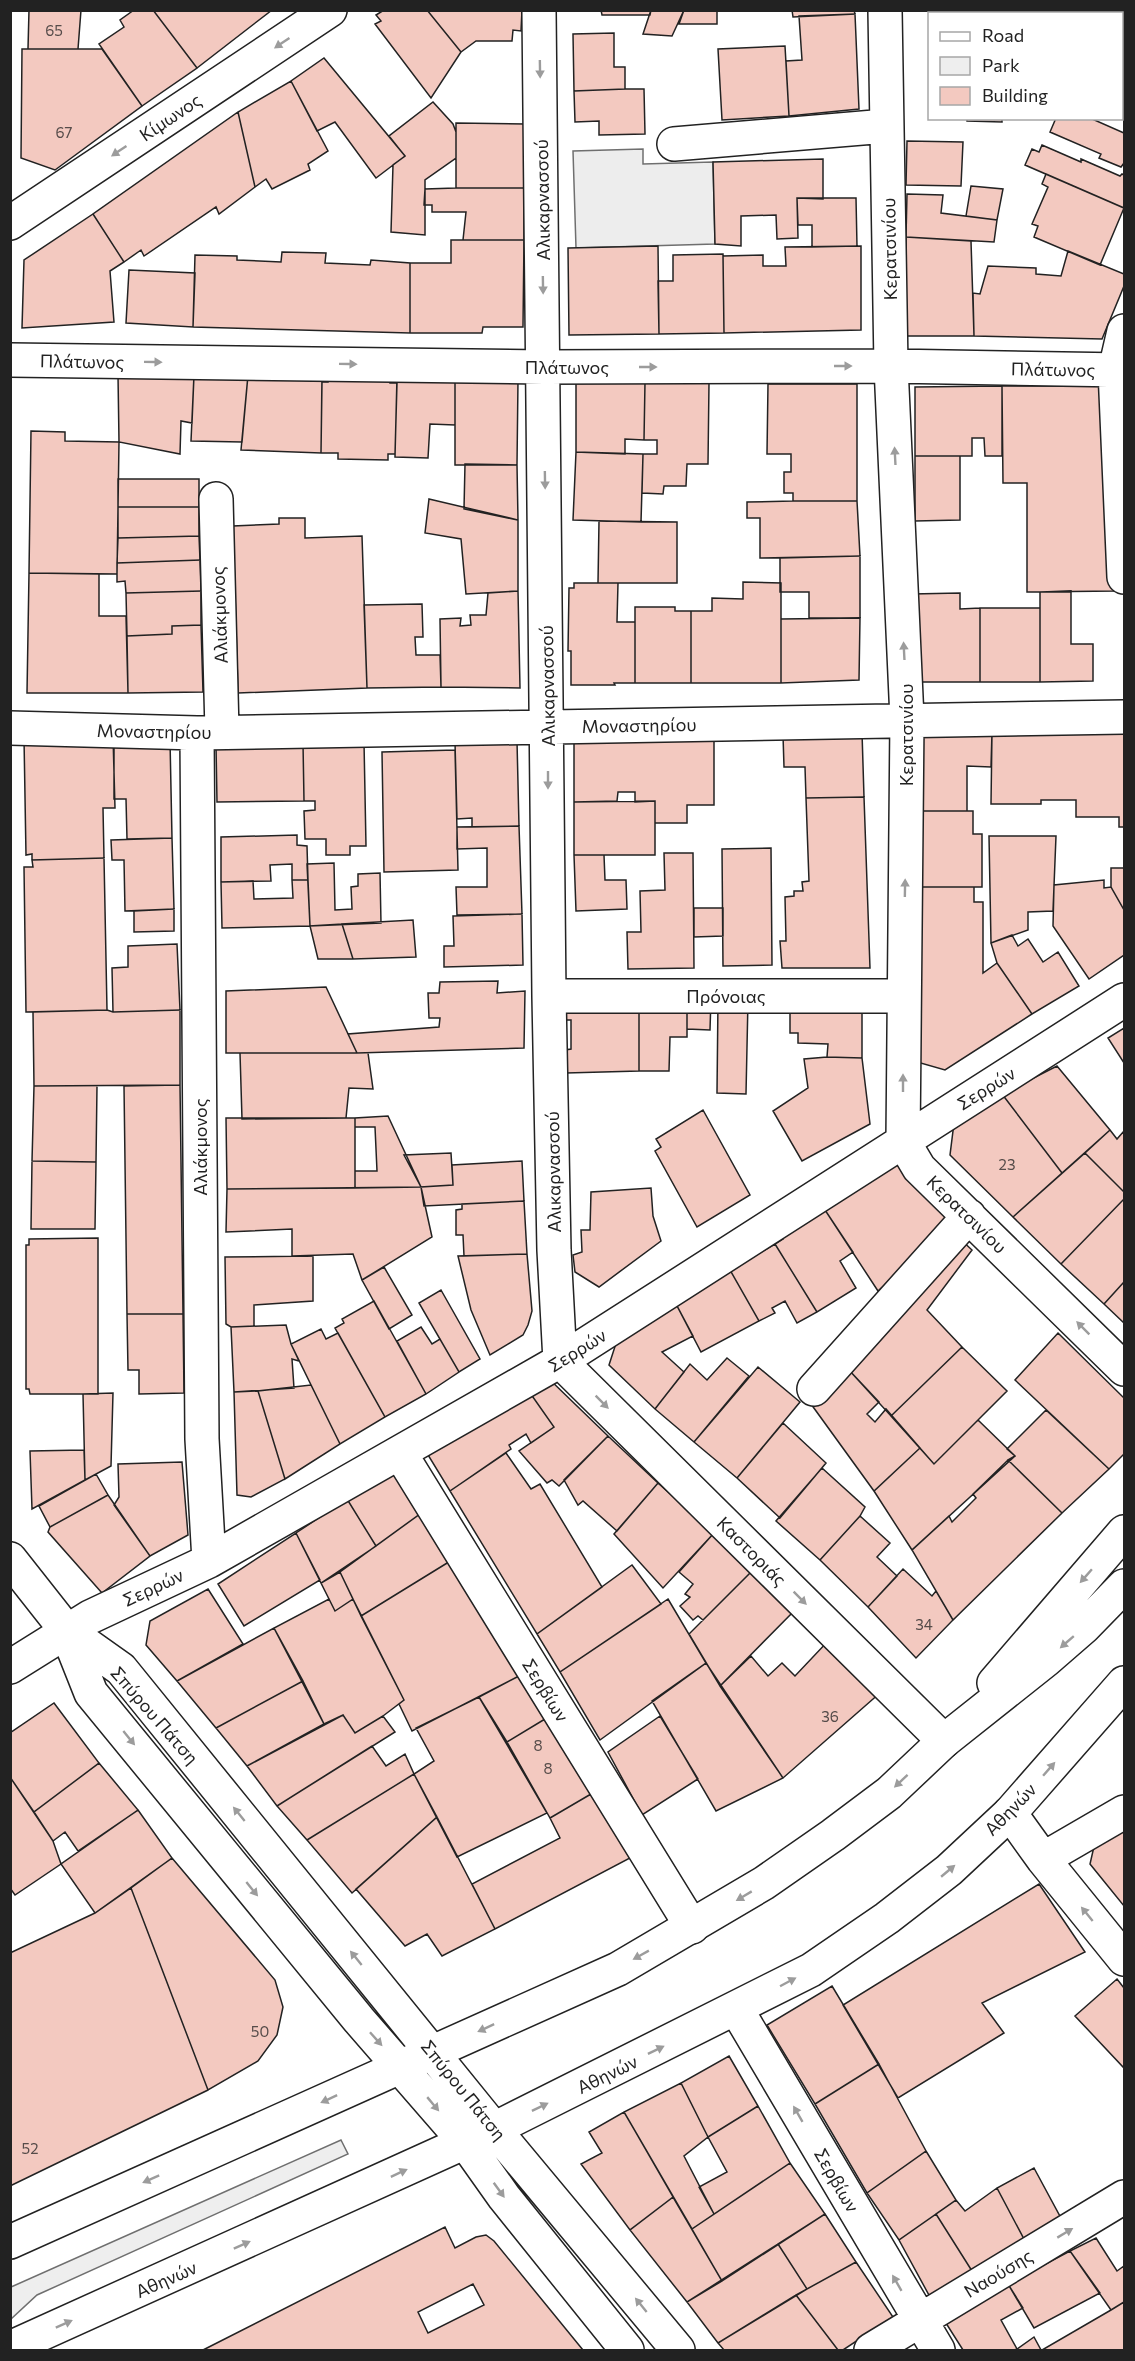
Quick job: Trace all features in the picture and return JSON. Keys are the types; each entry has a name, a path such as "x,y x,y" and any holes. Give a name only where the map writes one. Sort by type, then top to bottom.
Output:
{"main road":[{"name":"Κίμωνος","path":"10,223 330,10"},
{"name":"Αλικαρνασσού","path":"539,10 549,996 554,1250 560,1361"},
{"name":"Κερατσινίου","path":"885,10 891,366 907,719 903,1141 919,1167 1125,1369"},
{"path":"674,144 886,126"},
{"path":"1125,331 1120,370 1125,577"},
{"name":"Πλάτωνος","path":"10,360 544,367 891,366 1120,370"},
{"name":"Αλιάκμονος","path":"209,1562 202,1439 209,732 216,499"},
{"name":"Μοναστηρίου","path":"10,728 209,732 1125,717"},
{"name":"Πρόνοιας","path":"549,996 903,996"},
{"name":"Σερρών","path":"10,1667 66,1630 209,1562 560,1361 1125,1000"},
{"path":"814,1389 969,1216"},
{"name":"Καστοριάς","path":"560,1361 944,1741"},
{"name":"Σερβίων","path":"400,1454 692,1927"},
{"path":"944,1741 1125,1532"},
{"path":"10,1559 66,1630"},
{"path":"10,2242 618,1969 692,1927 764,1883 889,1793 944,1741 1084,1627 1125,1586"},
{"name":"Σπύρου Πάτση","path":"66,1630 121,1669 494,2129 678,2350"},
{"name":"Σπύρου Πάτση","path":"66,1630 91,1693 359,2020 465,2142 512,2206 627,2350"},
{"name":"Αθηνών","path":"10,2348 494,2129 736,2010 811,1970 887,1918 950,1870 1010,1813 1121,1687"},
{"path":"1042,1859 1125,1812"},
{"path":"1010,1813 1042,1859 1125,1959"},
{"name":"Σερβίων","path":"736,2010 938,2350"},
{"name":"Ναούσης","path":"871,2350 1125,2197"}],"green space":[{"path":"341,2140 348,2154 37,2295 11,2319 11,2287"}],"shaded area":[{"path":"643,149 643,164 713,162 715,244 576,248 573,151"}],"building":[{"path":"29,10 81,10 78,49 28,49"},
{"path":"134,10 153,10 197,68 142,106 99,44 124,27 120,20"},
{"path":"153,10 272,10 197,68"},
{"path":"384,10 427,10 461,52 431,98 375,24 381,21 376,15"},
{"path":"427,10 522,10 521,31 513,30 512,41 476,41 461,52"},
{"path":"601,10 651,10 650,15 602,15"},
{"path":"651,10 684,10 672,36 643,34"},
{"path":"684,10 717,10 717,24 679,24"},
{"path":"792,10 854,10 855,14 793,17"},
{"path":"970,10 1004,10 1004,12 970,12"},
{"path":"855,14 859,109 789,116 786,61 802,60 799,16"},
{"path":"614,33 614,67 625,67 625,89 574,91 573,34"},
{"path":"785,46 789,116 722,120 718,49"},
{"path":"22,49 102,49 142,106 55,170 21,158"},
{"path":"324,58 405,156 376,178 335,122 317,131 291,81"},
{"path":"291,81 328,151 308,164 310,170 272,189 266,179 255,187 238,112"},
{"path":"644,89 645,134 599,135 599,121 575,122 574,91"},
{"path":"433,102 453,124 456,132 456,158 425,180 425,235 391,232 393,165 405,156 389,136"},
{"path":"238,112 255,187 219,214 216,207 144,256 141,250 124,262 93,214"},
{"path":"1002,120 1002,122 967,121"},
{"path":"1055,120 1095,120 1124,133 1124,163 1121,167 1099,158 1101,154 1050,132"},
{"path":"456,123 525,124 524,188 456,188"},
{"path":"907,141 963,142 961,186 906,185"},
{"path":"1042,145 1081,162 1081,159 1120,176 1124,175 1124,208 1025,165 1032,149 1039,152"},
{"path":"823,159 823,199 797,198 798,238 777,239 776,215 741,216 741,246 715,244 713,162"},
{"path":"1046,174 1124,208 1100,265 1034,237 1038,226 1032,224 1048,187 1042,184"},
{"path":"971,186 1003,189 997,220 966,216"},
{"path":"524,188 524,240 463,240 466,212 432,212 432,205 424,205 425,189"},
{"path":"907,194 943,195 941,213 997,220 994,242 906,237"},
{"path":"797,198 856,198 857,246 812,247 812,225 798,225"},
{"path":"93,214 124,262 110,271 114,322 22,328 24,260"},
{"path":"906,237 971,241 974,336 906,336"},
{"path":"451,240 524,240 523,327 483,327 482,333 410,333 410,263 451,263"},
{"path":"658,246 659,334 569,335 568,248"},
{"path":"861,246 861,330 724,333 723,256 763,255 763,266 786,266 785,247"},
{"path":"1068,251 1124,274 1124,286 1102,339 974,336 973,293 980,294 988,266 1036,268 1036,274 1061,276"},
{"path":"282,252 326,253 325,263 370,265 371,260 410,263 410,333 193,327 195,255 237,256 237,260 281,262"},
{"path":"723,254 724,333 659,334 658,281 673,281 673,255"},
{"path":"129,270 195,273 193,327 126,323"},
{"path":"118,375 194,375 192,423 181,421 180,454 119,442"},
{"path":"194,375 248,375 242,442 191,441"},
{"path":"248,375 322,375 321,453 241,450"},
{"path":"328,376 390,377 390,383 397,383 395,454 388,454 388,460 338,459 338,453 321,453 322,382 328,382"},
{"path":"397,377 455,379 455,425 430,424 428,458 395,457"},
{"path":"455,379 518,380 517,465 455,465"},
{"path":"576,381 645,382 644,440 625,439 625,454 576,452"},
{"path":"645,382 709,383 708,464 687,464 686,486 664,486 663,494 642,493 643,454 657,454 657,440 644,440"},
{"path":"768,384 857,384 857,501 793,501 793,493 784,493 784,472 791,472 791,454 767,454"},
{"path":"1002,386 1115,386 1116,591 1027,592 1027,483 1003,483"},
{"path":"1002,386 1002,456 985,456 984,438 972,438 972,456 915,456 915,387"},
{"path":"31,431 65,432 65,441 119,442 117,574 29,573"},
{"path":"576,452 643,454 641,522 573,520"},
{"path":"915,456 960,456 960,520 915,521"},
{"path":"465,464 517,465 518,520 464,509"},
{"path":"118,479 199,479 199,507 118,507"},
{"path":"429,499 518,520 518,591 466,594 461,539 425,533"},
{"path":"857,501 860,556 760,558 760,518 747,518 747,502"},
{"path":"118,507 199,507 199,536 118,538"},
{"path":"279,518 305,518 305,538 362,536 367,688 238,693 233,526 279,524"},
{"path":"599,521 677,522 677,583 598,583"},
{"path":"199,536 200,560 117,563 118,538"},
{"path":"860,556 860,618 809,618 809,592 780,592 780,558"},
{"path":"200,560 201,591 126,593 125,581 117,582 117,563"},
{"path":"29,573 99,574 99,616 126,616 128,693 27,693"},
{"path":"743,582 781,583 781,683 691,683 691,611 712,611 712,598 743,599"},
{"path":"574,583 618,583 617,622 635,622 635,683 571,685 571,651 568,651 569,588 574,588"},
{"path":"201,591 201,625 172,626 172,634 127,636 126,593"},
{"path":"518,591 520,688 441,687 440,619 461,618 460,626 471,625 470,615 486,615 488,593"},
{"path":"1071,591 1071,644 1093,644 1093,681 1040,682 1040,592"},
{"path":"960,593 960,609 980,608 980,682 912,682 912,594"},
{"path":"422,604 423,637 415,637 416,655 440,655 441,687 367,688 364,605"},
{"path":"635,607 675,607 675,611 691,611 691,683 635,683"},
{"path":"980,608 1040,608 1040,682 980,682"},
{"path":"860,618 859,680 781,683 781,619"},
{"path":"201,625 203,692 128,693 127,636 172,634 172,626"},
{"path":"862,732 864,797 806,798 805,767 784,767 783,735"},
{"path":"992,732 1124,733 1124,827 1119,827 1119,817 1076,817 1076,800 1041,800 1041,804 991,804"},
{"path":"992,732 991,767 967,766 967,811 916,811 916,735"},
{"path":"113,736 115,808 103,808 104,858 32,860 32,854 26,855 24,738"},
{"path":"574,737 714,737 714,805 687,805 687,823 655,823 655,801 635,802 635,792 618,792 617,801 574,802"},
{"path":"170,740 172,838 127,839 126,799 114,799 114,744"},
{"path":"517,741 519,826 472,827 472,818 457,819 455,742"},
{"path":"364,742 366,846 350,846 350,855 326,855 326,839 305,839 304,811 315,810 315,801 304,801 303,743"},
{"path":"303,743 304,801 217,802 216,745"},
{"path":"455,750 458,870 384,872 382,752"},
{"path":"864,797 870,968 782,968 780,941 786,941 785,897 794,896 794,891 803,891 802,882 809,881 806,798"},
{"path":"655,801 655,855 574,855 574,802"},
{"path":"916,811 973,811 973,834 982,834 982,887 917,887"},
{"path":"519,826 522,914 457,915 456,887 487,887 487,848 457,849 457,827"},
{"path":"297,835 297,845 307,846 308,880 292,880 292,864 270,865 271,881 221,882 221,837"},
{"path":"989,836 1056,836 1053,911 1028,912 1028,930 991,943"},
{"path":"172,838 174,909 125,911 124,860 112,860 111,840"},
{"path":"771,848 772,965 723,966 722,849"},
{"path":"664,853 693,853 694,968 628,969 627,932 641,932 640,891 665,890"},
{"path":"574,855 604,855 605,880 626,880 627,909 576,911"},
{"path":"104,858 107,1010 26,1012 24,867 33,867 32,860"},
{"path":"334,863 335,910 352,909 351,887 358,886 358,874 380,873 381,923 310,926 307,864"},
{"path":"1111,868 1124,868 1124,910 1111,887"},
{"path":"292,880 308,880 310,926 222,928 221,882 253,881 254,899 293,898"},
{"path":"1104,880 1104,888 1111,887 1124,910 1124,955 1089,979 1053,926 1054,885"},
{"path":"917,887 974,887 974,902 983,902 983,973 997,963 1032,1014 945,1070 917,1062"},
{"path":"694,908 723,908 723,936 694,937"},
{"path":"174,909 174,931 134,932 134,911"},
{"path":"522,914 523,965 444,967 444,946 454,946 453,916"},
{"path":"413,920 416,957 353,959 342,924"},
{"path":"342,924 353,959 318,959 310,926"},
{"path":"1012,935 1018,946 1028,939 1043,962 1058,952 1079,986 1032,1014 997,963 991,943"},
{"path":"177,944 180,1010 113,1012 112,968 128,967 128,946"},
{"path":"498,981 497,993 525,991 524,1048 357,1053 348,1034 439,1027 440,1018 429,1018 428,993 439,993 440,982"},
{"path":"326,987 357,1053 226,1053 226,991"},
{"path":"639,997 687,998 687,1037 670,1037 669,1071 639,1071"},
{"path":"639,997 639,1071 566,1073 565,1050 571,1049 571,1020 565,1020 564,998"},
{"path":"687,998 711,998 710,1030 687,1029"},
{"path":"718,1000 748,1000 746,1094 717,1093"},
{"path":"790,1001 862,1001 862,1058 827,1057 828,1044 798,1043 798,1033 790,1033"},
{"path":"107,1010 113,1012 180,1010 180,1085 34,1086 33,1012"},
{"path":"1124,1028 1124,1063 1108,1038"},
{"path":"240,1053 368,1053 373,1089 349,1088 346,1118 242,1119"},
{"path":"862,1058 870,1124 802,1161 773,1111 808,1088 804,1059"},
{"path":"1057,1066 1110,1130 1062,1173 1002,1094"},
{"path":"180,1085 183,1314 127,1314 124,1086"},
{"path":"34,1086 97,1086 96,1162 32,1161"},
{"path":"1002,1094 1062,1173 1013,1217 950,1155 954,1123"},
{"path":"703,1110 750,1195 697,1227 655,1151 661,1147 656,1139"},
{"path":"388,1116 421,1187 355,1188 355,1171 377,1171 375,1127 355,1127 355,1118"},
{"path":"226,1118 355,1118 355,1188 227,1189"},
{"path":"1110,1130 1117,1139 1124,1131 1124,1192 1085,1153"},
{"path":"451,1153 453,1185 421,1187 404,1155"},
{"path":"1085,1153 1124,1192 1124,1199 1061,1264 1013,1217"},
{"path":"893,1160 952,1223 878,1291 823,1207"},
{"path":"32,1161 96,1162 95,1229 31,1229"},
{"path":"522,1161 524,1201 424,1206 421,1187 453,1185 452,1165"},
{"path":"421,1187 432,1237 362,1280 353,1254 292,1256 292,1229 226,1232 227,1189"},
{"path":"651,1188 653,1216 661,1241 599,1287 575,1272 573,1255 582,1252 581,1230 590,1230 591,1192"},
{"path":"1124,1199 1124,1282 1104,1304 1061,1264"},
{"path":"524,1201 527,1254 464,1256 463,1235 456,1235 456,1210 462,1209 462,1204"},
{"path":"823,1207 853,1252 840,1261 856,1288 817,1312 775,1244 783,1239 780,1234"},
{"path":"957,1236 972,1250 927,1310 962,1347 891,1416 848,1369"},
{"path":"98,1238 98,1394 30,1394 29,1389 26,1389 26,1245 29,1245 29,1239"},
{"path":"775,1244 817,1312 797,1323 785,1301 772,1308 775,1313 759,1321 730,1270"},
{"path":"527,1254 532,1311 528,1325 523,1335 490,1355 471,1310 458,1256"},
{"path":"313,1256 313,1301 254,1305 254,1326 231,1327 226,1324 225,1257"},
{"path":"384,1267 412,1315 389,1329 362,1280"},
{"path":"730,1270 759,1321 701,1352 675,1302"},
{"path":"1124,1282 1124,1323 1104,1304"},
{"path":"441,1290 480,1359 459,1372 419,1303"},
{"path":"374,1301 426,1394 385,1417 335,1328 344,1323 342,1319"},
{"path":"675,1302 693,1336 662,1352 684,1372 655,1409 609,1365 620,1331"},
{"path":"127,1314 183,1314 184,1393 139,1394 139,1370 128,1370"},
{"path":"286,1325 299,1361 292,1359 294,1388 234,1392 231,1327"},
{"path":"421,1327 432,1344 440,1339 459,1372 426,1394 397,1341"},
{"path":"321,1329 326,1339 338,1333 385,1417 340,1444 291,1344"},
{"path":"1058,1333 1124,1398 1124,1454 1109,1469 1015,1380"},
{"path":"962,1347 1007,1391 934,1464 891,1416"},
{"path":"727,1358 749,1376 694,1442 655,1409 690,1364 707,1380"},
{"path":"758,1367 800,1402 737,1478 694,1442"},
{"path":"848,1369 879,1402 867,1414 875,1422 886,1409 920,1448 874,1491 811,1404"},
{"path":"546,1376 608,1436 559,1486 552,1480 547,1483 519,1451 554,1427 528,1390"},
{"path":"311,1385 340,1444 285,1479 258,1391"},
{"path":"528,1390 554,1427 531,1443 526,1434 509,1445 511,1449 450,1491 425,1450"},
{"path":"258,1391 285,1479 251,1497 237,1495 234,1392"},
{"path":"113,1393 111,1466 85,1480 83,1394"},
{"path":"1046,1410 1109,1469 1062,1513 1008,1460 1015,1456 1007,1449"},
{"path":"978,1420 1015,1456 912,1550 874,1491 920,1448 934,1464"},
{"path":"783,1423 826,1463 780,1518 737,1478"},
{"path":"608,1436 658,1483 617,1531 583,1501 578,1505 564,1480"},
{"path":"84,1450 85,1480 32,1509 30,1451"},
{"path":"506,1453 531,1489 540,1484 602,1587 537,1634 450,1491"},
{"path":"1008,1460 1062,1513 953,1620 912,1550 949,1516 952,1522 976,1498 973,1494"},
{"path":"182,1462 188,1535 150,1556 114,1505 119,1497 118,1464"},
{"path":"397,1465 424,1511 376,1546 347,1499"},
{"path":"822,1468 865,1507 860,1516 820,1560 776,1521"},
{"path":"96,1474 108,1495 50,1527 39,1506"},
{"path":"658,1483 714,1533 663,1588 614,1534"},
{"path":"108,1495 150,1556 102,1593 48,1532 50,1527"},
{"path":"347,1499 376,1546 321,1583 296,1533"},
{"path":"424,1511 452,1560 361,1616 340,1572"},
{"path":"860,1516 890,1543 877,1557 897,1576 868,1607 820,1560"},
{"path":"296,1533 320,1580 244,1626 218,1584"},
{"path":"714,1533 754,1569 703,1620 698,1616 693,1620 680,1606 690,1597 685,1594 693,1584 679,1572"},
{"path":"452,1560 519,1676 412,1731 399,1704 404,1700 361,1616"},
{"path":"632,1565 661,1604 560,1672 537,1634"},
{"path":"754,1569 795,1610 720,1686 689,1634"},
{"path":"903,1569 932,1596 936,1591 953,1620 916,1658 868,1607"},
{"path":"340,1572 353,1599 335,1611 321,1583"},
{"path":"208,1589 243,1644 177,1681 146,1645 150,1621"},
{"path":"329,1599 335,1611 353,1599 404,1700 355,1733 343,1715 324,1724 274,1628"},
{"path":"668,1599 706,1663 600,1740 560,1672"},
{"path":"274,1628 303,1681 216,1728 177,1681"},
{"path":"829,1640 881,1692 783,1778 720,1686 751,1656 768,1676 782,1663 795,1676"},
{"path":"706,1663 783,1778 716,1811 652,1701"},
{"path":"519,1676 545,1719 507,1742 479,1697"},
{"path":"303,1681 324,1724 247,1766 216,1728"},
{"path":"479,1697 547,1813 457,1857 414,1774 434,1761 416,1728"},
{"path":"54,1703 99,1763 34,1812 10,1777 10,1733"},
{"path":"343,1715 355,1733 383,1716 395,1732 277,1806 247,1766"},
{"path":"660,1716 698,1779 642,1815 608,1752"},
{"path":"545,1719 591,1794 550,1818 507,1742"},
{"path":"372,1746 386,1766 405,1754 414,1774 307,1840 277,1806"},
{"path":"99,1763 138,1810 78,1851 65,1832 53,1841 34,1812"},
{"path":"414,1774 437,1817 352,1893 307,1840"},
{"path":"10,1777 53,1841 61,1864 15,1895 10,1888"},
{"path":"591,1794 630,1858 495,1929 472,1884 560,1838 550,1818"},
{"path":"138,1810 172,1858 95,1913 61,1864"},
{"path":"437,1817 495,1929 442,1956 427,1934 405,1946 356,1889"},
{"path":"1124,1826 1124,1906 1090,1864 1095,1842"},
{"path":"172,1858 275,1980 283,2007 277,2035 258,2061 208,2090 131,1888"},
{"path":"1039,1884 1085,1952 982,2003 1004,2033 898,2098 843,2005"},
{"path":"131,1888 208,2090 10,2186 10,1953 95,1913"},
{"path":"1117,1979 1124,1988 1124,2068 1075,2016"},
{"path":"832,1986 879,2064 815,2104 767,2025"},
{"path":"729,2056 758,2106 708,2137 681,2083"},
{"path":"879,2064 926,2151 867,2193 815,2104"},
{"path":"681,2083 708,2137 684,2156 714,2214 692,2229 624,2112"},
{"path":"758,2106 790,2163 714,2214 699,2187 727,2172 708,2137"},
{"path":"624,2112 673,2197 630,2230 581,2164 602,2153 589,2132"},
{"path":"926,2151 956,2200 899,2240 867,2193"},
{"path":"790,2163 825,2214 722,2281 692,2229"},
{"path":"1034,2168 1062,2220 1025,2241 997,2188"},
{"path":"997,2188 1025,2241 972,2271 936,2214 956,2200 965,2211"},
{"path":"673,2197 722,2281 687,2302 630,2230"},
{"path":"825,2214 856,2262 807,2289 778,2244"},
{"path":"936,2214 972,2271 930,2297 899,2240"},
{"path":"445,2227 455,2248 476,2237 486,2235 494,2241 583,2350 203,2350","holes":["473,2284 484,2305 428,2333 418,2312"]},
{"path":"1096,2238 1117,2271 1124,2266 1124,2302 1111,2310 1070,2251"},
{"path":"778,2244 807,2289 718,2343 687,2302"},
{"path":"1070,2251 1100,2293 1034,2328 1008,2284"},
{"path":"856,2262 893,2317 843,2350 838,2350 796,2295"},
{"path":"1008,2284 1023,2308 1001,2320 1017,2349 963,2350 944,2320"},
{"path":"796,2295 838,2350 724,2350 718,2343"},
{"path":"1124,2302 1124,2350 1042,2350 1111,2310"},
{"path":"1034,2337 1041,2350 1014,2350 1017,2349"}]}
